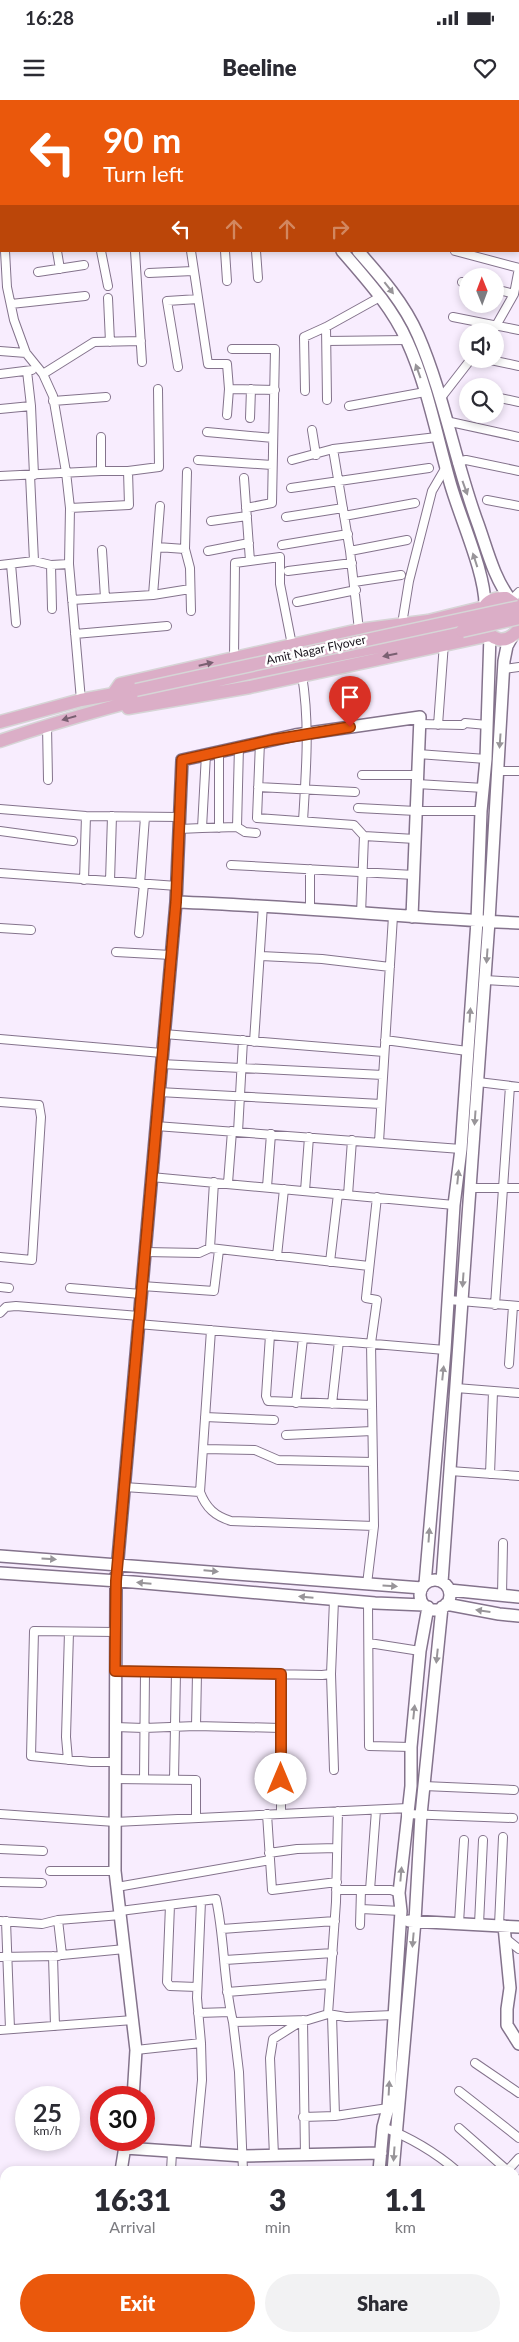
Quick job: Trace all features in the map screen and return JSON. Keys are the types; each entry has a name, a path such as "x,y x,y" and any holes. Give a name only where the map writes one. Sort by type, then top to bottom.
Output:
{"main road":[{"path":"0,741 47,726 114,700 120,684 359,630 428,621 485,607 500,598 517,600"},
{"name":"Amit Nagar Flyover","path":"114,700 517,600"},
{"path":"485,607 481,619 485,630 490,635 502,639 517,633"},
{"name":"Amit Nagar Flyover","path":"138,694 519,618"},
{"path":"0,722 81,700 114,700 132,708 302,675 444,643 490,635"}],"street":[{"path":"5,252 3,279 26,353 41,371 53,402 66,472 70,508 69,564 81,700"},
{"path":"57,252 60,269"},
{"path":"102,252 108,286"},
{"path":"135,252 142,362"},
{"path":"191,252 208,364 228,364 229,389 226,415"},
{"path":"225,252 227,281"},
{"path":"256,252 258,278"},
{"path":"343,252 380,297 407,340 425,392 484,589 485,607"},
{"path":"359,252 380,276 405,311 417,334 440,399 463,482 501,585 517,600"},
{"path":"459,252 519,268 514,294 498,323"},
{"path":"38,272 84,265"},
{"path":"149,274 193,271"},
{"path":"504,291 514,294"},
{"path":"11,304 85,296"},
{"path":"305,391 304,337 380,297"},
{"path":"108,298 110,342"},
{"path":"178,367 167,301 198,299"},
{"path":"453,317 474,323"},
{"path":"326,327 327,400"},
{"path":"504,329 519,330"},
{"path":"327,341 407,340"},
{"path":"0,374 41,371 94,342 141,341"},
{"path":"211,521 272,503 275,349 232,349"},
{"path":"0,351 26,353"},
{"path":"504,363 519,366"},
{"path":"440,399 464,368"},
{"path":"27,371 31,406 34,561"},
{"path":"0,476 66,472 128,472 158,467 158,389"},
{"path":"229,389 275,390"},
{"path":"250,418 251,389"},
{"path":"349,406 425,392"},
{"path":"53,402 106,396"},
{"path":"504,399 519,402"},
{"path":"0,409 31,406"},
{"path":"446,421 519,437"},
{"path":"312,430 316,455"},
{"path":"207,432 273,438"},
{"path":"292,460 333,449 438,436"},
{"path":"101,437 101,471"},
{"path":"333,449 348,534 359,630"},
{"path":"198,460 272,465"},
{"path":"457,462 466,460 519,471"},
{"path":"402,624 409,581 432,491 446,467"},
{"path":"291,488 429,468"},
{"path":"70,508 129,505 128,472"},
{"path":"188,472 185,549 190,568 191,611"},
{"path":"244,478 250,561"},
{"path":"487,500 519,506"},
{"path":"286,517 415,503"},
{"path":"153,595 160,506"},
{"path":"282,545 348,534"},
{"path":"350,551 407,540"},
{"path":"208,551 249,544"},
{"path":"157,547 185,549"},
{"path":"102,550 105,598"},
{"path":"234,657 235,563 280,557 280,584 292,644"},
{"path":"0,565 34,561 51,565 69,564"},
{"path":"288,571 352,563"},
{"path":"11,564 16,623"},
{"path":"51,565 52,609"},
{"path":"297,602 401,575"},
{"path":"72,600 153,595 190,589"},
{"path":"75,634 167,626"},
{"path":"393,2166 415,1921 421,1815 444,1606 449,1600 446,1586 450,1471 489,921 504,669 507,646 517,633"},
{"path":"380,2166 383,2127 388,2108 400,1916 399,1893 411,1786 411,1747 426,1606 420,1596 424,1586 449,1300 454,1205 461,1149 476,921 481,811 486,759 490,635"},
{"path":"438,725 444,643"},
{"path":"504,669 519,667"},
{"path":"302,675 307,705 308,733 303,820"},
{"path":"134,2086 136,2050 115,1870 116,1581 176,902 182,760 240,746 308,733 420,717 412,917"},
{"path":"419,724 464,725 465,722 487,725"},
{"path":"47,726 48,780"},
{"path":"260,742 257,818 354,825 364,836 361,914"},
{"path":"237,827 240,746"},
{"path":"219,751 219,828"},
{"path":"202,828 206,754"},
{"path":"418,754 486,759"},
{"path":"498,771 519,771"},
{"path":"362,775 484,788"},
{"path":"258,787 356,792"},
{"path":"358,808 416,811 481,811"},
{"path":"0,809 86,816 179,817"},
{"path":"84,880 86,816"},
{"path":"110,882 112,816"},
{"path":"139,933 145,816"},
{"path":"179,829 237,827 245,832 256,833"},
{"path":"0,831 73,841"},
{"path":"364,836 415,839"},
{"path":"231,865 414,875"},
{"path":"310,869 310,910"},
{"path":"0,873 177,886"},
{"path":"176,902 263,905 361,914 519,923"},
{"path":"254,1042 263,905"},
{"path":"379,1142 393,916"},
{"path":"0,928 31,930"},
{"path":"116,952 171,955"},
{"path":"260,956 322,958 390,967"},
{"path":"485,980 519,982"},
{"path":"164,1034 384,1052"},
{"path":"0,1039 242,1068 383,1075"},
{"path":"228,1183 240,1098 244,1040"},
{"path":"385,1040 467,1050"},
{"path":"478,1082 519,1087"},
{"path":"495,1305 510,1086"},
{"path":"159,1092 240,1098 381,1104"},
{"path":"0,1102 39,1105 41,1117 32,1260 0,1256"},
{"path":"156,1126 461,1149"},
{"path":"267,1187 271,1134"},
{"path":"305,1191 309,1137"},
{"path":"348,1195 352,1140"},
{"path":"151,1178 228,1183 454,1205"},
{"path":"210,1248 214,1182"},
{"path":"470,1188 519,1188"},
{"path":"277,1256 284,1189"},
{"path":"330,1262 338,1194"},
{"path":"367,1584 374,1526 370,1343 377,1300 366,1298 378,1197"},
{"path":"145,1252 199,1253 210,1248 369,1266"},
{"path":"70,1288 214,1291 219,1250"},
{"path":"0,1287 9,1288"},
{"path":"449,1300 516,1306 509,1364"},
{"path":"0,1313 6,1307 16,1306 211,1330 445,1350"},
{"path":"211,1330 200,1492 204,1504 219,1517 231,1521 374,1526"},
{"path":"270,1335 266,1396 268,1401 372,1405"},
{"path":"296,1403 303,1338"},
{"path":"332,1404 339,1340"},
{"path":"456,1388 519,1393"},
{"path":"490,1474 493,1392"},
{"path":"205,1417 274,1420"},
{"path":"286,1435 372,1431"},
{"path":"203,1449 255,1450 278,1460 373,1462"},
{"path":"450,1471 519,1476"},
{"path":"124,1487 200,1492"},
{"path":"502,1595 503,1543"},
{"path":"0,1556 367,1584 424,1586 434,1580 446,1586 519,1597"},
{"path":"0,1573 368,1603 444,1606 519,1616"},
{"path":"334,1600 331,1674 334,1770"},
{"path":"368,1603 369,1746 411,1747"},
{"path":"115,1632 34,1632 31,1756 115,1762"},
{"path":"68,1760 66,1727 69,1632"},
{"path":"369,1643 420,1651"},
{"path":"115,1671 331,1674"},
{"path":"144,1780 145,1672"},
{"path":"174,1780 176,1672"},
{"path":"196,1726 197,1673"},
{"path":"281,1674 281,1814"},
{"path":"115,1726 144,1728 176,1726 281,1728"},
{"path":"115,1779 196,1780 196,1818"},
{"path":"424,1786 514,1790"},
{"path":"360,1925 376,1810"},
{"path":"0,1814 115,1822 376,1810 407,1811 421,1815 513,1818"},
{"path":"335,2116 330,1984 335,1921 338,1811"},
{"path":"267,1814 272,1890 336,1886 365,1890 391,1890 399,1893"},
{"path":"504,1837 501,1926 514,1984 507,2025 519,2044"},
{"path":"459,1923 464,1840"},
{"path":"479,1924 483,1840"},
{"path":"117,1887 270,1857 297,1849 337,1848"},
{"path":"0,1849 43,1851"},
{"path":"50,1871 115,1870"},
{"path":"0,1882 42,1883"},
{"path":"10,2030 3,1921 42,1924 58,1920 216,1899 222,1929 227,1992 239,2072 242,2166"},
{"path":"195,2153 202,2080 197,1987 200,1901"},
{"path":"170,1905 167,1982 170,1986 175,1987 197,1987"},
{"path":"361,1909 400,1916 415,1921 519,1927"},
{"path":"58,1920 62,1955"},
{"path":"222,1929 335,1921"},
{"path":"505,1938 519,1949"},
{"path":"4,1957 53,1956 125,1949"},
{"path":"224,1960 333,1952"},
{"path":"53,1956 55,2026"},
{"path":"227,1992 330,1984"},
{"path":"198,2013 230,2012"},
{"path":"233,2022 303,2020 330,2015 346,2018 393,2016"},
{"path":"0,2030 133,2020"},
{"path":"303,2020 305,2155"},
{"path":"274,2156 270,2058 272,2039 303,2020"},
{"path":"136,2050 200,2043"},
{"path":"475,2063 519,2093"},
{"path":"459,2091 519,2138"},
{"path":"304,2117 335,2116 388,2108"},
{"path":"383,2127 396,2132 451,2166"},
{"path":"459,2128 502,2166"},
{"path":"155,2149 172,2152 243,2156 381,2152"},
{"path":"122,2166 125,2151"},
{"path":"171,2166 172,2152"}],"route":[{"path":"281,1779 281,1674 115,1671 116,1581 176,902 182,760 272,740 350,727"}]}
